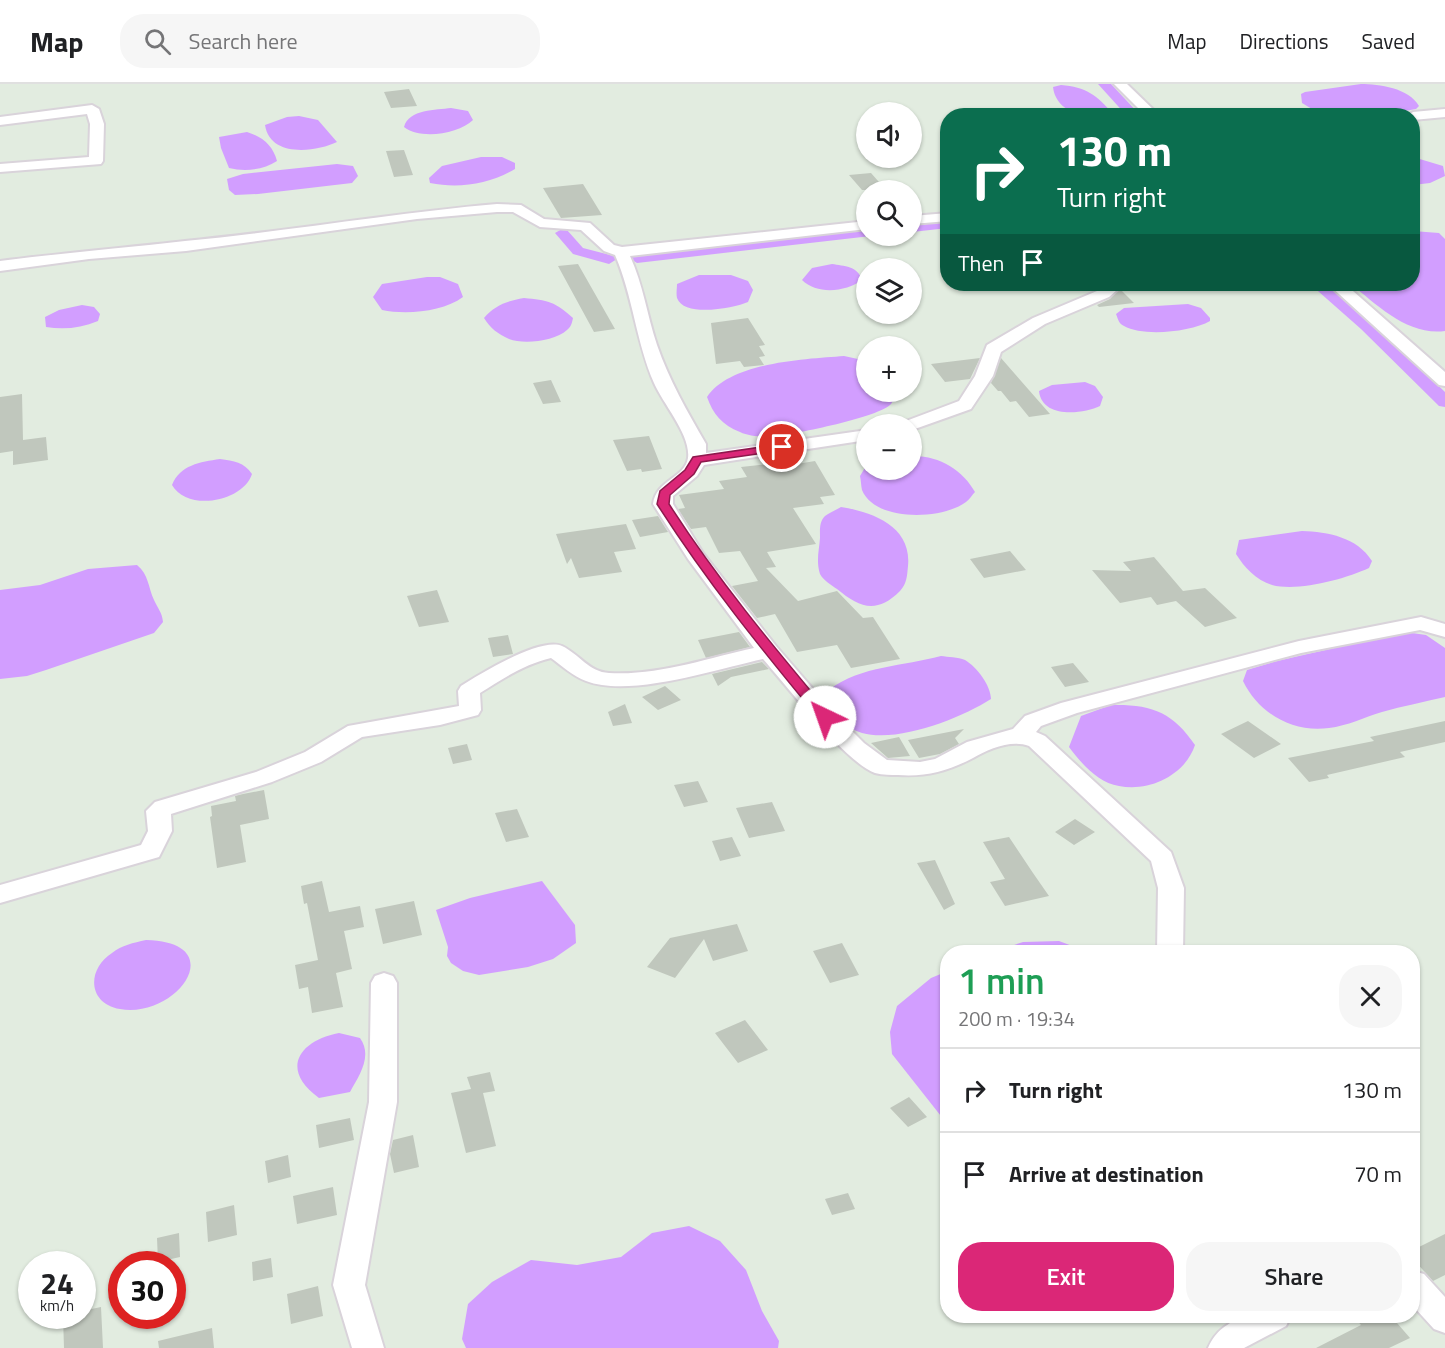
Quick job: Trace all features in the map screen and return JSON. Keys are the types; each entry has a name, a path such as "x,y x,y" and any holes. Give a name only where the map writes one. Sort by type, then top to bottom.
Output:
{"street":[{"path":"1120,84 1146,108"},
{"path":"0,121 92,109 97,124 96,161 0,168"},
{"path":"1420,115 1445,113"},
{"path":"0,266 89,254 186,246 417,215 497,208 516,208 540,223 585,226 609,248 621,252 656,250 856,226"},
{"path":"922,219 940,218"},
{"path":"621,252 637,295 648,343 663,384 697,444 697,460 690,472 664,494 663,504 695,555 768,651 825,717 856,748 881,767 920,769 940,765 975,747 1021,734 1033,721 1070,708 1299,647 1422,623 1445,630"},
{"path":"922,421 965,405 984,376 993,349 1039,321 1108,291"},
{"path":"1344,291 1445,381"},
{"path":"697,460 856,437"},
{"path":"0,894 150,850 160,831 158,811 162,808 264,777 313,757 357,731 440,718 470,710 469,691 483,681 541,653 555,651 595,678 622,680 644,678 768,651"},
{"path":"1021,734 1037,741 1162,858 1171,888 1170,945"},
{"path":"368,1348 349,1286 383,1102 384,983"},
{"path":"1420,1292 1445,1319"},
{"path":"1224,1348 1234,1335 1260,1323"}],"shaded area":[{"path":"1361,84 1385,86 1408,95 1419,106 1417,108 1310,108 1302,103 1301,94"},
{"path":"1061,85 1084,90 1108,108 1066,108 1055,96 1053,87"},
{"path":"451,108 468,111 473,120 459,129 439,134 420,133 404,127 411,117 417,114"},
{"path":"299,116 318,120 337,142 306,150 284,148 275,143 269,136 265,125 287,117"},
{"path":"247,132 266,143 273,151 277,161 254,169 229,168 219,137"},
{"path":"481,157 502,157 515,163 515,169 485,182 474,184 430,183 429,178 442,166"},
{"path":"1420,159 1443,166 1445,176 1430,183 1420,184"},
{"path":"337,164 353,166 358,176 352,183 258,194 235,195 229,190 227,179 243,174"},
{"path":"1420,232 1439,233 1445,239 1445,331 1418,329 1382,309 1360,291 1420,291"},
{"path":"832,264 846,266 856,271 856,283 832,290 815,288 802,280 812,268"},
{"path":"699,275 731,275 748,281 753,290 748,302 741,304 710,310 689,308 681,304 677,298 677,284"},
{"path":"440,277 458,284 463,297 435,309 402,312 382,310 373,297 382,284"},
{"path":"524,298 545,301 561,308 573,318 570,326 555,337 523,342 501,335 484,318 502,304"},
{"path":"1188,304 1201,308 1210,321 1191,328 1155,332 1132,329 1122,325 1116,314 1124,308"},
{"path":"82,305 94,307 100,314 98,321 72,328 46,327 45,317 59,310"},
{"path":"844,356 856,359 856,402 892,402 891,404 871,414 856,414 856,418 836,424 776,436 744,434 728,426 712,409 707,397 718,385 733,376 770,364"},
{"path":"1085,382 1095,386 1103,397 1100,406 1074,412 1055,410 1047,406 1039,391 1052,385"},
{"path":"922,456 949,465 964,477 975,492 967,501 955,508 926,515 910,515 880,508 869,500 862,490 861,480 922,480"},
{"path":"220,459 234,461 249,470 252,474 247,484 227,497 202,501 190,499 179,493 172,485 185,469 198,463"},
{"path":"841,507 877,517 897,531 904,541 908,552 905,582 900,591 883,603 875,606 860,604 830,584 820,574 818,560 821,523 825,516"},
{"path":"1302,531 1332,535 1350,541 1366,553 1372,561 1369,568 1308,586 1283,587 1266,583 1256,576 1236,554 1239,540"},
{"path":"137,565 146,577 161,613 163,622 154,633 27,676 0,679 0,590 40,585 88,569"},
{"path":"1405,632 1426,635 1445,648 1445,697 1382,712 1342,725 1316,729 1278,719 1258,703 1243,681 1247,670"},
{"path":"941,656 959,658 970,663 986,683 991,699 947,721 894,735 862,733 851,728 827,704 830,689 842,681 869,671"},
{"path":"1111,705 1138,706 1160,712 1178,725 1195,745 1190,756 1175,773 1154,784 1119,786 1097,777 1069,747 1081,716"},
{"path":"542,881 575,925 576,943 553,959 528,967 479,975 463,971 451,963 447,956 448,947 436,910 470,898"},
{"path":"146,940 172,944 186,953 191,965 187,979 176,992 160,1003 141,1009 120,1009 109,1006 96,993 94,985 98,968 116,950"},
{"path":"1059,941 1070,945 1014,945 1023,942"},
{"path":"940,974 940,1115 892,1054 890,1032 897,1006 931,978"},
{"path":"339,1033 360,1038 365,1052 363,1066 350,1092 319,1098 300,1077 297,1067 299,1058 304,1050 313,1043"},
{"path":"689,1226 720,1241 746,1270 762,1311 779,1341 778,1348 466,1348 462,1339 468,1304 492,1282 531,1260 577,1265 621,1257 652,1233"}],"building":[{"path":"409,89 417,106 391,108 384,92"},
{"path":"404,150 413,175 394,177 386,151"},
{"path":"871,173 877,180 856,180 856,183 849,175"},
{"path":"583,184 602,215 561,218 543,188"},
{"path":"578,264 615,329 594,332 558,266"},
{"path":"1117,291 1122,291 1134,303 1099,307 1097,305 1110,299"},
{"path":"748,318 765,345 759,346 765,356 759,357 764,365 744,367 740,361 716,364 711,323"},
{"path":"980,358 970,379 945,382 931,364"},
{"path":"1001,358 1050,414 1029,417 1016,401 1010,402 991,383"},
{"path":"551,380 561,402 543,404 533,383"},
{"path":"22,394 23,440 46,437 48,460 13,465 13,451 0,453 0,397"},
{"path":"649,436 662,469 642,472 641,469 627,471 613,440"},
{"path":"792,455 797,464 815,461 835,495 820,497 824,504 793,508 816,544 767,552 776,567 766,568 798,601 837,591 863,618 873,617 900,659 851,668 837,645 797,652 775,614 757,618 732,586 758,581 740,551 719,553 706,527 691,529 678,509 685,508 679,495 724,489 719,481 747,477 741,467 770,464 767,458"},
{"path":"658,516 668,532 640,537 632,520"},
{"path":"626,524 636,549 614,552 622,572 579,578 571,558 567,564 556,534"},
{"path":"1010,551 1026,570 984,578 970,559"},
{"path":"1154,557 1183,591 1205,588 1237,618 1205,627 1176,601 1157,605 1151,597 1120,603 1092,570 1131,571 1123,562"},
{"path":"437,590 449,622 419,627 407,596"},
{"path":"739,632 750,647 706,658 698,640"},
{"path":"508,635 513,654 493,657 488,638"},
{"path":"762,662 769,669 731,677 718,686 712,674"},
{"path":"1073,663 1089,682 1065,687 1051,667"},
{"path":"665,686 681,700 658,710 642,697"},
{"path":"625,704 632,723 613,726 608,712"},
{"path":"1248,721 1281,744 1254,758 1221,734"},
{"path":"1445,721 1445,742 1400,752 1405,757 1327,775 1329,778 1309,782 1288,758 1374,741 1370,737"},
{"path":"964,729 955,738 959,744 940,754 919,758 908,740"},
{"path":"899,737 910,756 888,758 871,743"},
{"path":"467,744 472,760 453,764 448,748"},
{"path":"698,781 708,802 684,807 674,785"},
{"path":"264,790 269,819 240,825 246,862 217,868 210,817 212,816 211,806 236,801 235,796"},
{"path":"772,802 785,831 749,838 736,808"},
{"path":"517,809 529,837 506,842 495,813"},
{"path":"1075,819 1095,832 1074,845 1055,832"},
{"path":"732,837 741,856 720,861 712,841"},
{"path":"1009,837 1049,896 1005,906 990,882 1005,879 983,842"},
{"path":"935,860 955,904 944,910 917,863"},
{"path":"322,881 329,912 360,906 364,927 344,931 352,969 336,973 343,1007 312,1013 308,987 299,989 295,965 318,960 307,903 304,904 301,886"},
{"path":"414,901 422,935 383,944 375,909"},
{"path":"737,924 748,951 713,961 704,939 675,978 647,967 670,938"},
{"path":"842,943 859,975 830,983 813,951"},
{"path":"745,1020 768,1050 738,1063 715,1033"},
{"path":"490,1072 495,1091 483,1093 496,1146 466,1153 451,1093 471,1089 467,1077"},
{"path":"909,1097 927,1117 908,1127 890,1108"},
{"path":"350,1118 354,1140 319,1148 316,1125"},
{"path":"413,1135 419,1167 394,1173 390,1154 393,1140"},
{"path":"288,1155 291,1177 268,1183 265,1161"},
{"path":"333,1187 337,1215 297,1224 293,1196"},
{"path":"848,1193 855,1209 832,1215 825,1199"},
{"path":"234,1205 237,1235 208,1242 206,1212"},
{"path":"179,1233 180,1251 158,1251 157,1238"},
{"path":"1445,1234 1445,1275 1433,1281 1420,1267 1420,1246"},
{"path":"271,1258 273,1277 253,1281 252,1262"},
{"path":"318,1286 323,1316 291,1324 287,1294"},
{"path":"101,1307 103,1348 64,1348 63,1329 96,1329 96,1308"},
{"path":"1359,1323 1397,1323 1410,1338 1389,1348 1316,1348 1361,1325"},
{"path":"212,1328 214,1348 159,1348 158,1341"}],"waterway":[{"path":"1104,84 1127,108"},
{"path":"922,227 940,225"},
{"path":"562,233 578,251 609,259"},
{"path":"637,258 856,233"},
{"path":"1326,291 1367,326 1445,402"}],"route":[{"path":"782,447 697,460 690,472 664,494 663,504 695,555 790,678 825,717"}]}
